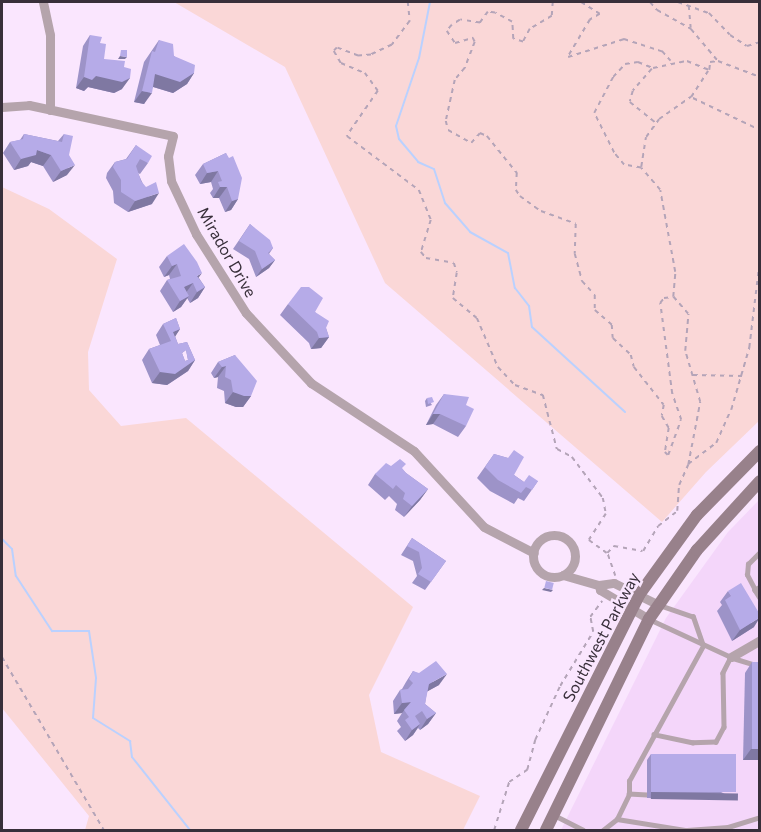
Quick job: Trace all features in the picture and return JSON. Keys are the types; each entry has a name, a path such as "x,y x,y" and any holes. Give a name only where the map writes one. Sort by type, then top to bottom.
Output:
{"main road":[{"name":"Southwest Parkway","path":"521,831 639,595 697,515 759,451"},
{"path":"546,831 649,619 717,526 759,481"},
{"path":"533,805 553,815"}],"street":[{"path":"2,107 29,105 50,110 50,34 44,2"},
{"name":"Mirador Drive","path":"50,110 173,136 168,156 171,182 196,234 246,313 311,383 414,451 484,527 534,553 536,565 544,574 586,579 599,585 614,583 659,604"},
{"path":"534,553 543,539 559,536 572,546 574,562 586,579"},
{"path":"563,575 574,562"},
{"name":"Mirador Drive","path":"599,585 600,590 649,619"},
{"path":"731,657 759,640"}],"lane":[{"path":"759,552 748,564 747,575 757,589 759,598"},
{"path":"603,831 616,819 629,794 629,781 703,646 693,617 659,604"},
{"path":"649,619 703,646 759,666"},
{"path":"654,735 693,743 716,742 724,727 723,673 731,657"},
{"path":"629,794 647,795"},
{"path":"553,815 583,831"},
{"path":"616,819 686,831 747,823 759,817"},
{"path":"747,823 749,831"}],"path":[{"path":"408,2 410,21 392,45 371,55 358,56 337,48 334,51 341,63 365,73 378,91 347,136 419,190 431,220 421,252 426,258 454,263 457,273 453,298 477,318 498,367 515,385 543,395 557,449 572,457 582,475 603,498 606,514 589,540 607,553 615,579"},
{"path":"553,2 552,16 530,29 523,42 513,39 512,22 495,13 488,12 480,23 460,20 447,31 455,43 473,38 475,42 465,68 455,80 446,121 448,130 471,143 480,133 487,136 517,173 516,190 520,196 541,211 576,224 575,254 582,281 595,296 595,310 612,325 613,338 627,350 643,381 664,405 662,416 669,428 665,452 668,455 681,420 672,394 660,303 664,298 673,297"},
{"path":"581,2 600,14 590,20 568,57 624,39 662,51 672,62"},
{"path":"650,2 657,10 691,29 718,61"},
{"path":"662,2 678,2 709,13 724,30 747,46 759,42"},
{"path":"688,5 691,29"},
{"path":"656,123 630,102 633,91 653,68 672,62 687,61 709,70"},
{"path":"641,168 641,151 656,123 677,103 691,97 709,70 710,62 718,61 759,77"},
{"path":"607,553 614,546 634,552 647,547 658,526 677,511 679,485 688,465 700,402 686,351 688,314 673,297 675,272 660,190 641,168 624,165 614,153 594,113 613,77 625,64 638,62 653,68"},
{"path":"691,97 759,130"},
{"path":"688,465 716,443 742,376 753,322 759,256"},
{"path":"692,375 742,376"},
{"path":"494,831 509,782 528,770 540,729 560,686 593,632 590,617 604,598"},
{"path":"2,657 104,831"}],"shaded area":[{"path":"174,2 759,2 759,421 706,472 662,522 385,283 285,67"},
{"path":"2,187 49,209 117,259 88,352 89,390 121,426 186,418 413,607 369,695 381,752 480,796 463,830 85,830 89,816 2,708"},
{"path":"759,500 759,830 561,830 666,618 728,532"}],"building":[{"path":"90,35 102,37 100,43 106,44 104,59 125,61 124,67 131,69 130,78 122,82 96,76 92,80 84,77"},
{"path":"159,40 173,44 174,56 195,65 194,73 180,82 155,74 152,93 142,91 152,51 155,52"},
{"path":"121,50 127,50 127,57 120,56"},
{"path":"24,134 62,142 64,134 73,136 69,155 75,165 61,171 51,155 37,150 36,155 21,159 10,142 23,139"},
{"path":"136,145 152,156 148,163 140,159 136,166 141,181 146,187 156,182 159,193 135,201 121,192 121,180 113,167 115,162 127,159"},
{"path":"226,153 229,158 233,156 242,178 238,199 232,201 227,187 220,187 218,182 222,181 218,171 207,173 203,164"},
{"path":"250,224 270,240 273,248 268,253 275,260 262,269 255,251 239,241"},
{"path":"184,244 197,262 202,273 197,276 205,287 197,292 193,283 184,287 189,296 180,301 167,280 181,276 177,264 172,266 167,256"},
{"path":"301,287 309,287 323,298 315,312 329,321 326,328 329,337 319,338 317,332 288,304"},
{"path":"176,318 180,329 173,332 178,344 187,342 195,360 175,374 160,372 149,349 171,341 163,324","holes":["186,350 188,360 185,361 182,353"]},
{"path":"235,355 257,381 251,396 233,392 231,380 225,377 226,366 222,367 218,362"},
{"path":"444,394 469,397 466,405 474,409 466,426 440,414 433,414"},
{"path":"432,397 434,402 428,404 427,398"},
{"path":"514,450 524,457 514,475 524,482 529,475 538,481 532,490 526,487 521,493 498,480 485,467 494,454 508,458"},
{"path":"400,459 406,464 402,468 406,473 428,489 412,506 403,499 405,493 396,485 393,489 375,474 386,463 391,466"},
{"path":"412,538 446,561 431,582 418,574 422,568 419,552 407,546"},
{"path":"546,581 554,583 552,590 544,588"},
{"path":"741,583 759,613 759,618 740,630 725,600 731,596 728,591"},
{"path":"436,661 447,674 429,684 425,704 436,713 427,719 422,711 415,716 420,724 412,730 405,720 409,717 404,710 411,702 402,703 400,690 408,689 413,683 409,679 413,671 419,673"},
{"path":"752,662 759,662 759,749 752,749"},
{"path":"651,754 736,754 736,792 651,792"}],"waterway":[{"path":"430,2 419,58 396,126 399,139 418,162 434,169 445,203 470,232 508,253 515,288 529,306 532,327 625,412"},
{"path":"2,539 12,549 16,576 52,631 89,631 96,678 93,718 130,741 132,757 190,830"}]}
